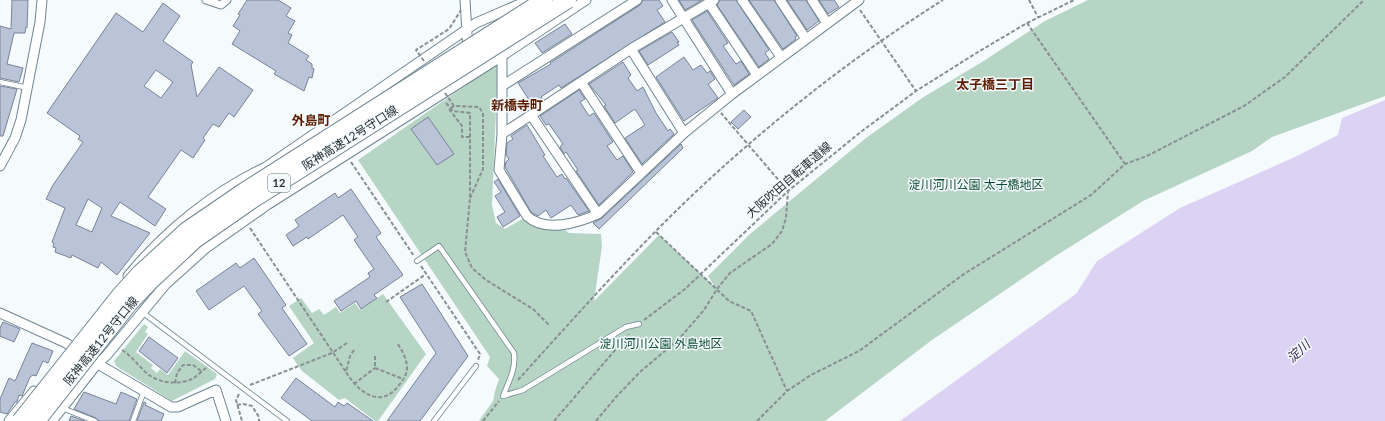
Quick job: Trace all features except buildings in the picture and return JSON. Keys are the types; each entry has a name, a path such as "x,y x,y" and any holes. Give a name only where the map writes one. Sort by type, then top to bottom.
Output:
{"highway":[{"name":"阪神高速12号守口線","path":"20,421 140,273 187,230 244,191 544,0"},
{"name":"阪神高速12号守口線","path":"37,421 129,304 156,276 195,240 251,201 568,0"}],"street":[{"path":"0,166 15,138 21,120 40,22 42,0"},
{"path":"206,0 220,5 226,0"},
{"path":"465,0 469,76"},
{"path":"10,421 146,254 176,226 248,175 266,167 467,31 476,23 529,0"},
{"path":"52,421 97,364 106,356 142,312 177,273 206,248 267,205 502,56 586,0"},
{"path":"502,86 637,0"},
{"path":"672,0 732,94"},
{"path":"742,0 781,57"},
{"path":"780,0 806,39"},
{"path":"812,0 826,23"},
{"path":"502,134 631,49 712,2 757,75"},
{"path":"502,56 502,134 499,170 526,216 532,222 539,224 565,225 584,221 598,214 684,133 732,94 855,3"},
{"path":"631,49 684,133"},
{"path":"581,82 641,173"},
{"path":"531,115 598,214"},
{"path":"0,313 70,346 97,364 171,407 178,407 216,390 226,421"}],"lane":[{"path":"0,82 28,88"},
{"path":"417,261 439,246 514,353 515,362 503,396"},
{"path":"142,312 287,421"},
{"path":"503,396 523,390 626,327 639,324"},
{"path":"434,421 476,366"},
{"path":"133,421 144,391"},
{"path":"62,408 95,421"}],"path":[{"path":"483,421 503,396 597,292 656,232 748,146 814,90 881,41 943,0"},
{"path":"1029,0 1038,17"},
{"name":"大阪吹田自転車道線","path":"554,421 639,324 685,289 788,191 862,131 916,91 1038,17 1074,0"},
{"path":"757,421 787,391 811,375 859,352 964,274 1091,195 1125,164 1147,156 1244,106 1256,98 1285,77 1364,0"},
{"path":"855,3 916,91"},
{"path":"425,63 416,50 449,29 461,10"},
{"path":"1028,23 1125,164"},
{"path":"443,93 454,106"},
{"path":"443,93 453,111 470,113 470,198 466,252 472,268 486,280 533,309 549,325"},
{"path":"470,198 483,169 483,113 479,107 454,106 449,109 462,126 462,137 471,137"},
{"path":"596,421 640,372 679,339 704,310 716,289 730,273 772,244 782,231 786,218 788,191 716,107"},
{"path":"248,225 332,353 354,384 362,392 369,396 383,396 393,392 403,379 407,368 404,355 397,343"},
{"path":"656,232 729,301 751,312 787,391"},
{"path":"386,302 426,274"},
{"path":"242,421 236,400 243,388 332,353 347,343"},
{"path":"120,348 133,357 155,378 175,383 194,378 211,363"},
{"path":"346,372 350,356 354,350"},
{"path":"375,356 375,368"},
{"path":"175,383 176,373 183,365 193,365 201,371"},
{"path":"375,368 403,379"},
{"path":"354,384 375,368"},
{"path":"237,405 243,404 252,406 259,416 259,421"}],"green space":[{"name":"淀川河川公園 太子橋地区","path":"1088,0 1385,0 1385,96 1272,137 1252,151 1143,201 1054,257 932,340 825,421 479,421 493,401 499,379 487,366 490,357 358,160 498,63 492,205 496,223 505,229 524,218 561,227 569,233 601,234 602,246 594,301 659,235 715,287 708,276 750,234 866,138 922,98 982,62 1045,21"},
{"path":"383,294 426,354 378,421 375,421 345,398 339,400 302,371 293,358 314,343 289,306 301,298 312,313 319,309 324,315 336,307 340,313 355,303 360,310"},
{"path":"144,324 148,327 145,332 148,334 136,352 153,365 151,368 157,373 160,369 168,375 185,351 217,374 215,379 172,401 116,366 114,361"}],"water":[{"name":"淀川","path":"1385,100 1385,421 900,421 1076,294 1097,261 1180,208 1295,157 1338,135 1342,118"}],"district":[{"name":"太子橋三丁目","path":"995,84"},
{"name":"新橋寺町","path":"517,105"},
{"name":"外島町","path":"311,120"}],"park label":[{"name":"淀川河川公園 外島地区","path":"661,344"}]}
